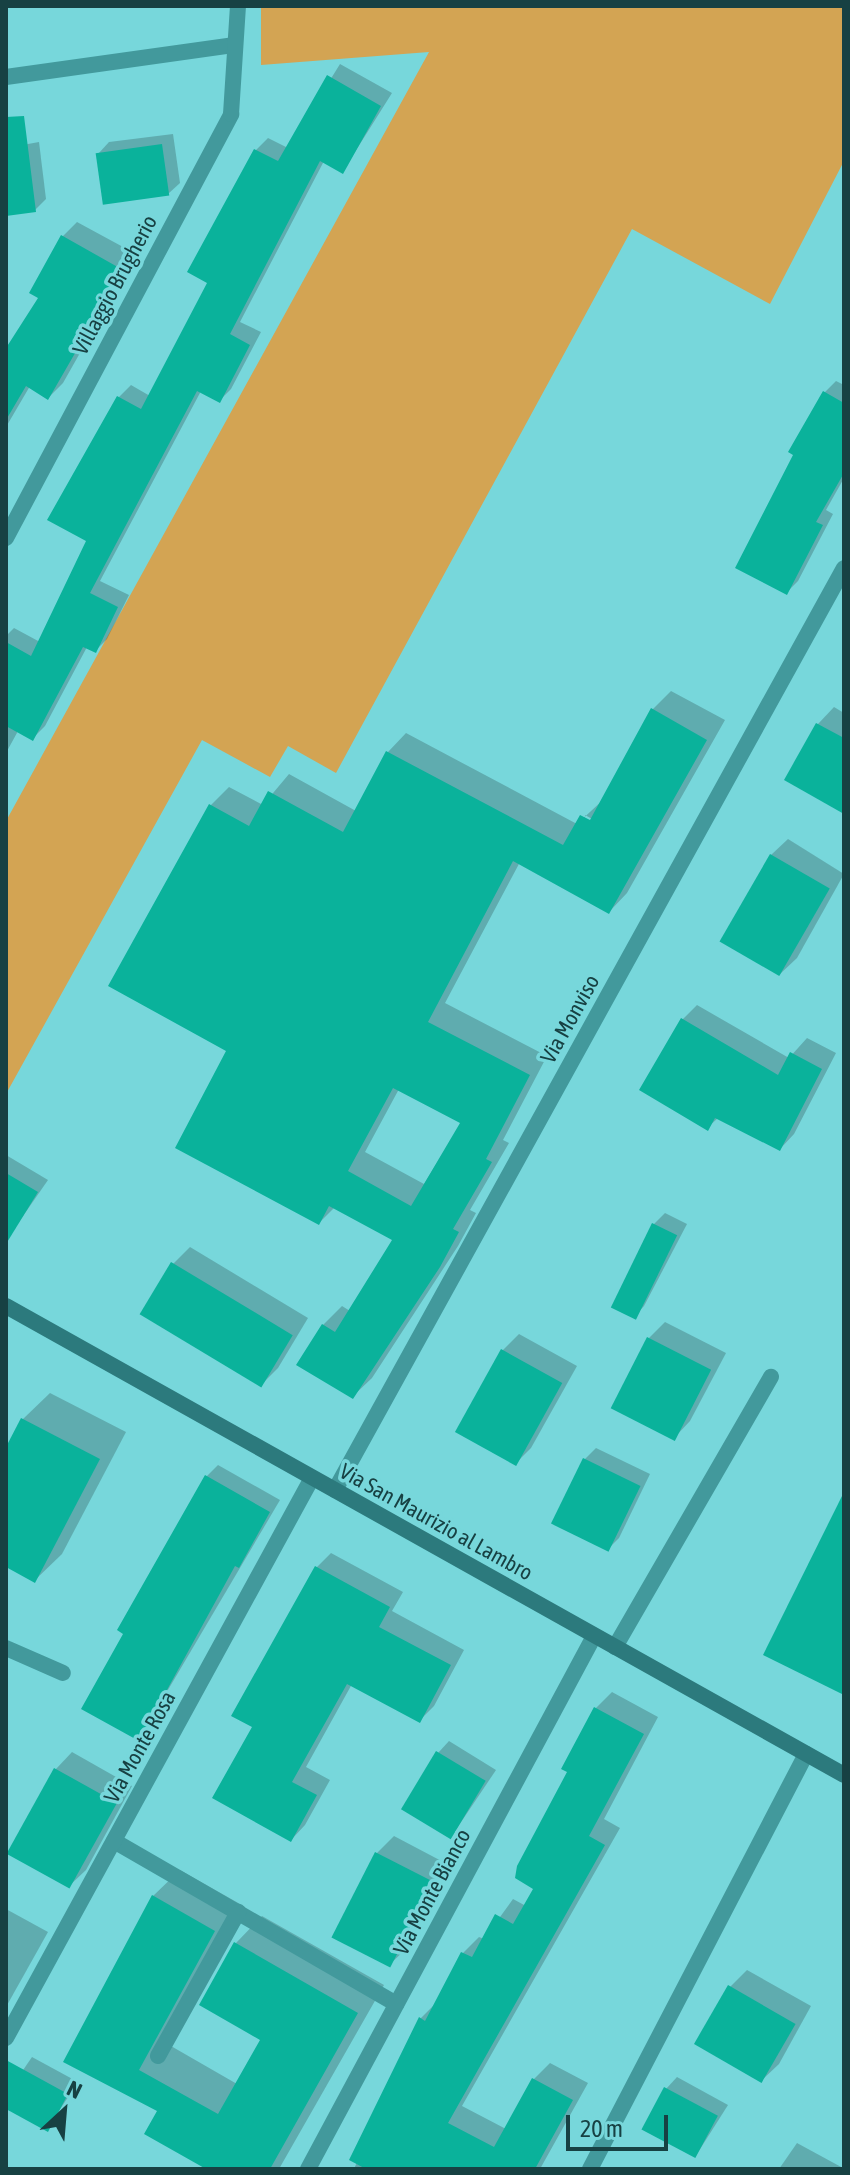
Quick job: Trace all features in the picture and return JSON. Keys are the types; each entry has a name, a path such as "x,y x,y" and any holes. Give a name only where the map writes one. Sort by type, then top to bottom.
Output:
{"main road":[{"name":"Via San Maurizio al Lambro","path":"6,1306 844,1775"}],"street":[{"name":"Villaggio Brugherio","path":"6,538 231,114 238,6"},
{"path":"6,77 235,45"},
{"name":"Via Monviso","path":"335,1490 844,568"},
{"path":"615,1647 771,1377"},
{"name":"Via Monte Rosa","path":"6,2038 312,1478"},
{"name":"Via Monte Bianco","path":"308,2169 594,1636"},
{"path":"6,1648 63,1673"},
{"path":"590,2169 806,1754"},
{"path":"114,1841 396,2004"},
{"path":"158,2056 238,1912"}],"shaded area":[{"path":"261,6 844,6 844,161 770,304 632,229 336,773 288,746 270,777 202,740 6,1094 6,821 429,52 261,65"}],"building":[{"path":"327,75 381,106 343,174 320,161 230,334 250,345 220,403 197,391 90,593 118,607 96,653 83,647 33,741 6,726 6,642 31,656 86,541 47,520 117,396 141,409 207,283 187,272 254,149 278,161"},
{"path":"24,116 36,212 6,216 6,117"},
{"path":"162,144 169,195 103,205 96,153"},
{"path":"61,235 123,270 48,400 26,386 6,420 6,348 38,298 29,293"},
{"path":"823,391 844,403 844,473 816,522 823,525 787,595 735,568 793,455 788,452"},
{"path":"651,708 707,740 609,914 513,861 428,1022 530,1075 486,1159 492,1162 453,1229 459,1232 440,1267 353,1399 296,1365 322,1324 335,1332 392,1240 329,1206 319,1225 175,1148 226,1051 108,986 209,804 249,826 268,791 343,832 386,751 563,845 580,815 590,820","holes":["393,1088 460,1123 411,1206 348,1171"]},
{"path":"816,723 844,738 844,814 784,780"},
{"path":"770,854 830,888 779,976 720,941"},
{"path":"681,1018 778,1075 790,1052 822,1069 780,1151 715,1118 708,1131 639,1090"},
{"path":"6,1173 38,1192 6,1244"},
{"path":"652,1223 677,1235 636,1320 611,1307"},
{"path":"171,1262 293,1335 261,1387 140,1314"},
{"path":"647,1337 711,1370 675,1441 611,1408"},
{"path":"501,1349 562,1383 516,1466 455,1432"},
{"path":"21,1418 100,1459 35,1583 6,1567 6,1447"},
{"path":"583,1458 641,1486 609,1552 551,1524"},
{"path":"205,1475 270,1512 239,1568 235,1566 139,1741 81,1709 123,1634 117,1630"},
{"path":"844,1492 844,1695 763,1655"},
{"path":"315,1566 390,1607 379,1627 451,1665 420,1723 347,1684 292,1782 317,1795 291,1842 212,1798 252,1727 231,1716"},
{"path":"594,1707 644,1734 589,1836 605,1845 448,2123 494,2147 532,2078 573,2100 535,2169 366,2169 349,2160 419,2017 425,2021 461,1952 472,1957 495,1914 513,1924 533,1889 515,1878 517,1866 567,1772 561,1769"},
{"path":"436,1751 486,1781 451,1839 401,1809"},
{"path":"54,1768 117,1803 69,1889 6,1854"},
{"path":"375,1852 434,1882 390,1967 331,1938"},
{"path":"152,1895 215,1931 139,2070 218,2114 260,2040 199,2005 234,1942 358,2013 270,2169 206,2169 144,2134 157,2111 63,2062"},
{"path":"728,1985 796,2024 762,2083 694,2044"},
{"path":"6,2060 68,2094 48,2132 6,2109"},
{"path":"664,2087 718,2116 695,2158 641,2129"}]}
